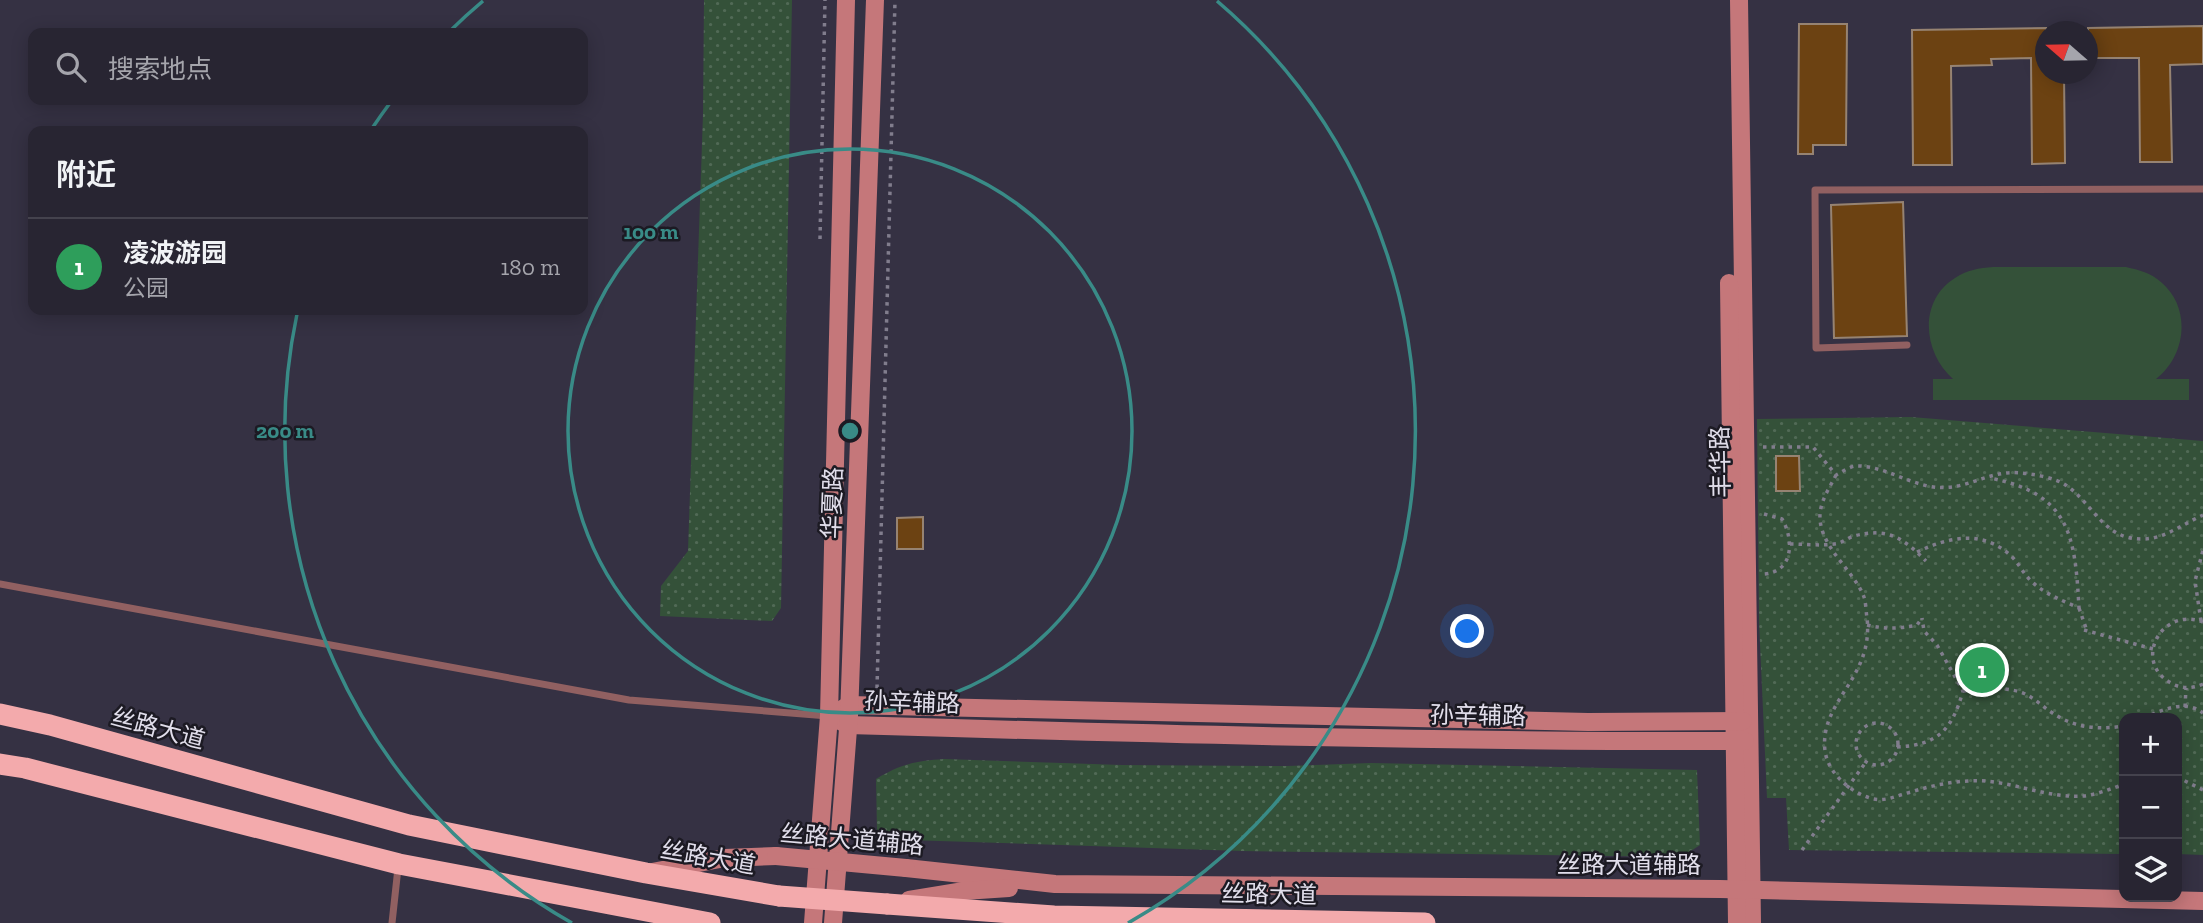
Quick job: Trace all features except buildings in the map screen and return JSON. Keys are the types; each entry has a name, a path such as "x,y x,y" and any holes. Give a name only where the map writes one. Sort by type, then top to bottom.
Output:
{"highway":[{"name":"丝路大道","path":"0,714 50,725 409,825 646,873 779,896 1054,916 1425,923"},
{"path":"0,764 25,768 399,864 710,923"}],"street":[{"name":"华夏路","path":"813,923 829,716 846,0"},
{"name":"华夏路","path":"833,923 849,705 875,0"},
{"name":"丰华路","path":"1726,0 1741,721"},
{"name":"丰华路","path":"1737,923 1742,890 1738,0"},
{"name":"孙辛辅路","path":"829,716 849,705 1574,722 1741,721"},
{"name":"孙辛辅路","path":"829,716 848,724 1574,741 1741,741"},
{"name":"丝路大道辅路","path":"646,873 725,858 776,856 1055,884"},
{"name":"丝路大道辅路","path":"887,904 964,891 1055,884 1742,890 2203,901"},
{"name":"丰华路","path":"1742,890 1752,923"}],"lane":[{"path":"1907,345 1816,348 1815,190 2203,189"},
{"path":"0,584 629,700 829,716"},
{"path":"392,923 399,864"}],"path":[{"path":"876,706 895,0"},
{"path":"1758,447 1813,447 1836,475"},
{"path":"2119,786 2102,792 2073,796 1973,780 1942,784 1888,799 1872,799 1855,792 1832,770 1825,754 1824,736 1829,717 1862,662 1868,642 1864,597 1829,544 1820,515 1824,497 1836,475 1854,466 1877,470 1930,487 1950,489 2001,471 2024,473 2065,484 2102,524 2116,533 2143,539 2164,534 2203,515"},
{"path":"1988,477 2012,482 2040,495 2060,513 2071,545 2079,607 2085,630 2153,649"},
{"path":"1758,513 1782,519 1789,531 1790,544 1785,563 1772,573 1759,574"},
{"path":"1790,544 1837,544 1867,533 1889,534 1906,541 1926,561"},
{"path":"1917,552 1941,540 1966,537 1991,543 2012,558 2031,580 2050,596 2079,607"},
{"path":"2203,550 2195,581 2202,622 2183,619 2172,622 2156,638 2153,649 2153,660 2165,680 2186,688 2203,684"},
{"path":"1867,625 1889,629 1905,628 1917,625 1922,618 1924,631 1937,645 1964,691"},
{"path":"2185,707 2186,688"},
{"path":"1964,691 2006,689 2025,694 2061,719 2079,726 2102,729 2119,727"},
{"path":"1897,747 1918,746 1936,739 1950,726 1964,691"},
{"path":"2154,713 2165,708 2185,707 2203,713"},
{"path":"1881,723 1896,736 1894,756 1883,764 1866,762 1859,755 1856,741 1858,734 1868,725 1881,723"},
{"path":"1802,850 1866,762"},
{"path":"2182,779 2203,789"}],"green space":[{"path":"704,0 792,0 781,608 772,621 660,616 661,586 688,551 703,114"},
{"path":"1993,267 2126,267 2145,272 2157,279 2178,305 2181,332 2174,358 2156,379 2189,379 2189,400 1933,400 1933,379 1953,379 1935,355 1931,342 1930,313 1935,300 1943,288 1960,275"},
{"path":"1911,417 2203,441 2203,855 2182,854 2182,713 2119,713 2119,854 1789,850 1786,798 1767,798 1759,622 1757,419"},
{"path":"944,759 1122,765 1287,766 1371,763 1697,770 1700,845 1682,857 1242,851 908,840 877,832 876,779 909,764"}],"place":[{"name":"凌波游园","path":"1982,670"}]}
